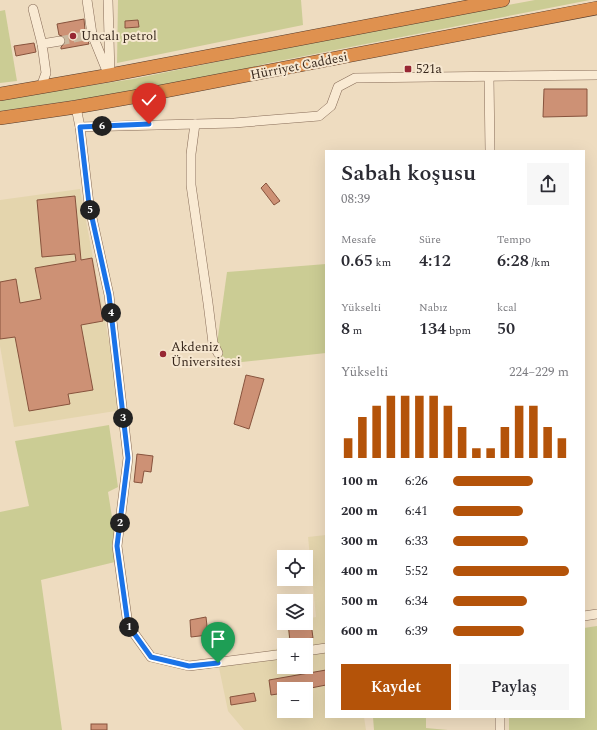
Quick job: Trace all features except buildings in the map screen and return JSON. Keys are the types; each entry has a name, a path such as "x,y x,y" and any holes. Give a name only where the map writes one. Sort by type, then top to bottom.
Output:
{"highway":[{"name":"Hürriyet Caddesi","path":"0,94 110,75 459,4 503,0"},
{"name":"Hürriyet Caddesi","path":"0,118 76,107 597,8"}],"street":[{"path":"87,0 90,35 110,75"},
{"path":"108,0 110,75"},
{"path":"33,9 42,44 46,73 41,87"},
{"path":"42,44 60,41"},
{"path":"80,127 234,123 319,116 331,106 338,87 355,78 597,75"},
{"path":"489,76 490,150"},
{"path":"76,107 80,127 89,204 109,295 128,458 117,546 128,625 151,657 189,666 277,655"},
{"path":"195,124 190,164 191,191 212,338 214,347 218,352"},
{"path":"585,616 597,614"},
{"path":"313,650 325,648"},
{"path":"500,718 500,730"}],"shaded area":[{"path":"80,189 122,410 14,427 0,346 0,200"},
{"path":"325,535 325,718 364,718 366,730 244,730 228,711 218,663 277,649 277,674 313,674 313,638 288,638 288,630 313,630 313,618 316,617 313,586 313,550 309,550 308,537"}],"green space":[{"path":"118,0 301,0 303,25 117,63"},
{"path":"535,0 590,0 269,63 201,80 132,92 0,111 0,99 133,79 303,44"},
{"path":"5,10 17,81 0,83 0,11"},
{"path":"325,264 325,353 214,365 227,272"},
{"path":"109,425 118,487 108,492 119,561 41,580 62,730 0,730 0,512 29,506 15,441"},
{"path":"597,626 597,730 509,730 509,718 585,718 585,628"},
{"path":"373,718 426,718 426,728 448,730 374,730"}],"tunnel":[{"path":"60,41 88,35"}],"place":[{"name":"Uncalı petrol","path":"73,36"},
{"name":"521a","path":"408,69"},
{"name":"Akdeniz Üniversitesi","path":"163,354"}],"route":[{"path":"149,124 80,127 89,204 109,295 128,458 117,546 128,625 151,657 189,666 218,663"}]}
